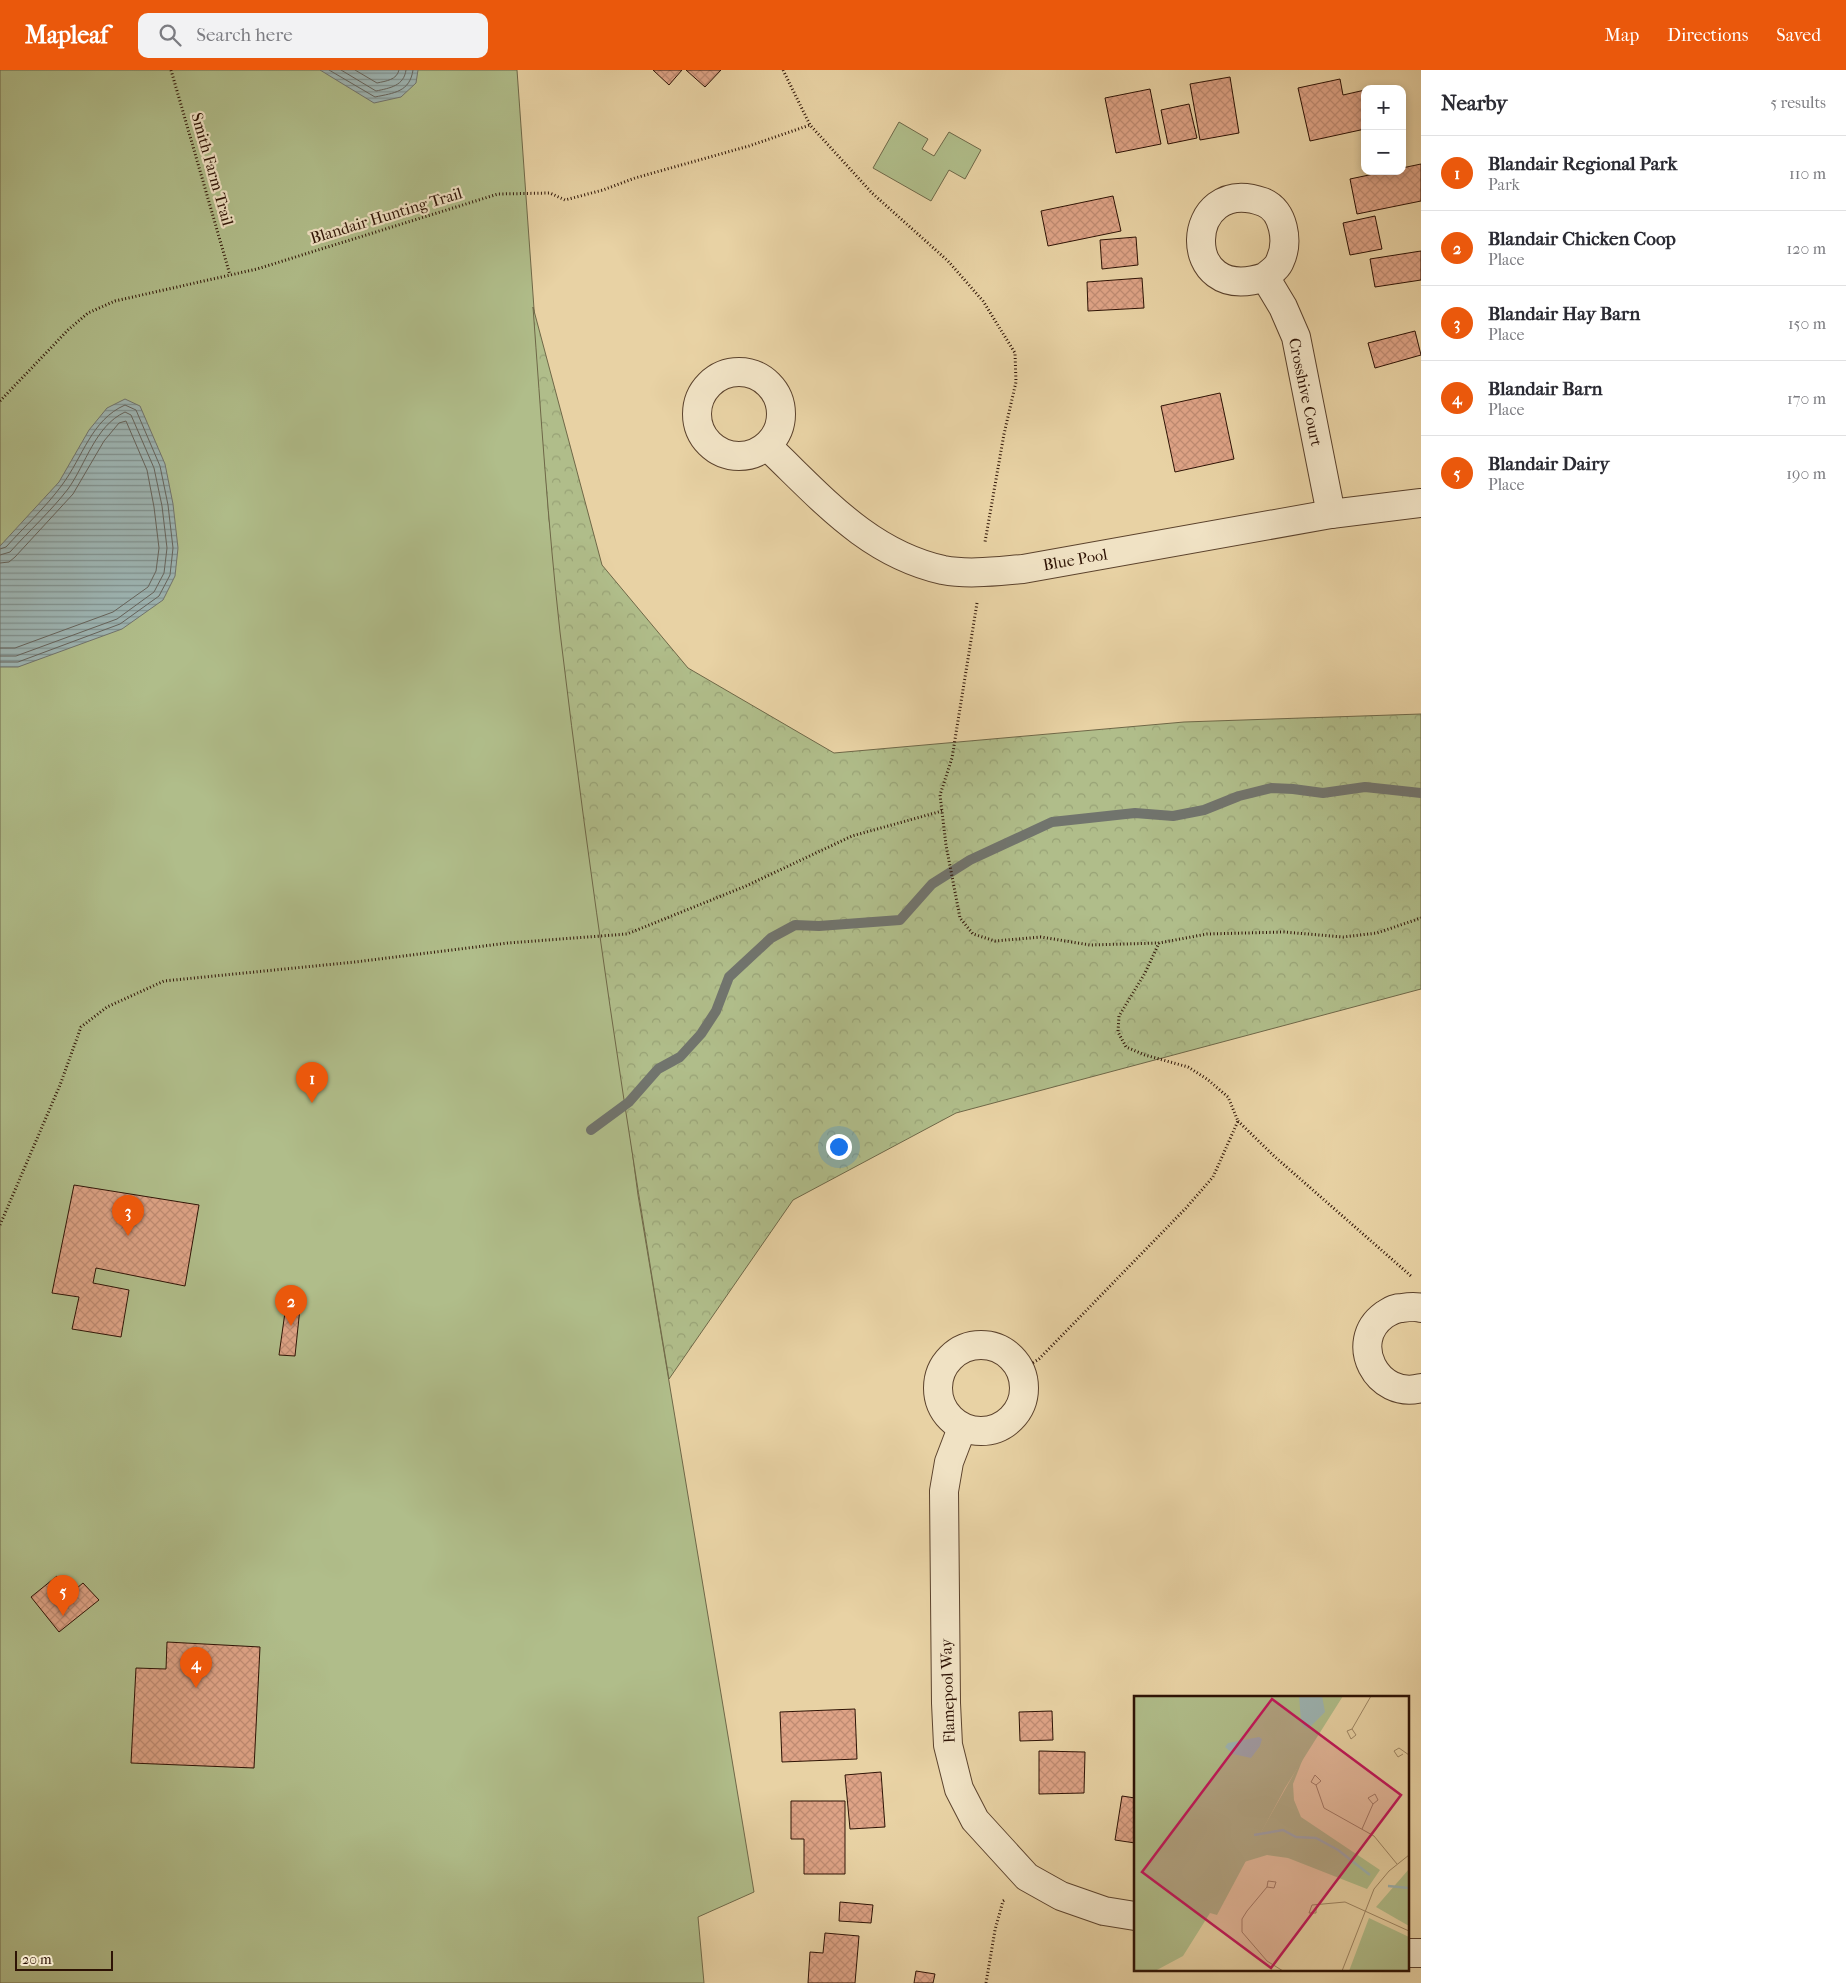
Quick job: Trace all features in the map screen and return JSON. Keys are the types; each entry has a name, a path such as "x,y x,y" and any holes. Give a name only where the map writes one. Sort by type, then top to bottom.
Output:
{"street":[{"name":"Crosshive Court","path":"1265,277 1283,307 1296,337 1331,514"},
{"name":"Blue Pool","path":"767,446 840,516 874,542 908,559 944,570 982,572 1024,569 1331,514 1421,503"},
{"path":"1418,1297 1394,1308 1378,1320 1370,1332 1367,1348 1373,1370 1387,1384 1403,1390 1421,1388"},
{"path":"971,1345 986,1345 1000,1349 1011,1356 1021,1370 1024,1387 1022,1400 1016,1413 1006,1424 992,1430 976,1431 962,1428 946,1415 938,1400 938,1380 945,1364 959,1350 971,1345"},
{"name":"Flamepool Way","path":"962,1428 949,1462 944,1491 948,1745 959,1789 975,1820 1027,1877 1070,1899 1104,1911 1134,1916"},
{"path":"1408,1953 1421,1953"}],"path":[{"name":"Smith Farm Trail","path":"171,70 230,275"},
{"path":"783,70 810,125 872,193 948,261 983,301 1014,353 1016,382 1004,434 985,542 982,572 952,758 940,795 946,845 960,918 973,934 995,942 1041,937 1090,945 1159,943 1207,934 1284,932 1343,937 1377,933 1421,918"},
{"name":"Blandair Hunting Trail","path":"0,401 68,330 88,314 115,301 257,268 498,194 550,193 565,200 603,190 635,178 750,146 810,125"},
{"path":"0,1222 60,1085 81,1027 107,1007 164,981 355,962 508,943 627,934 746,886 852,836 942,811"},
{"path":"1159,943 1145,973 1119,1016 1118,1032 1126,1047 1145,1055 1188,1067 1207,1079 1228,1097 1238,1120 1418,1297"},
{"path":"1021,1370 1039,1359 1197,1196 1213,1177 1238,1120"},
{"path":"986,1983 995,1930 1003,1902 1027,1877"}],"green space":[{"path":"0,70 517,70 549,519 638,1195 754,1892 698,1917 704,1983 0,1983"},
{"path":"899,122 928,139 922,149 934,156 949,132 981,150 965,179 949,170 931,201 873,168"},
{"path":"533,307 602,565 688,668 834,753 1184,722 1421,714 1421,989 956,1113 793,1200 669,1379 638,1193 610,1006 560,632 545,470"}],"water":[{"path":"320,70 418,70 416,83 401,97 374,103"},
{"path":"125,399 140,406 165,464 173,504 178,548 175,576 163,600 122,629 18,667 0,667 0,546 59,482 89,430 107,408"}],"building":[{"path":"653,70 682,70 669,85"},
{"path":"686,70 721,70 705,87"},
{"path":"1230,77 1239,133 1200,140 1190,84"},
{"path":"1340,79 1343,95 1361,91 1361,130 1310,141 1298,88"},
{"path":"1150,89 1161,144 1116,153 1105,98"},
{"path":"1189,104 1197,138 1168,144 1161,110"},
{"path":"1421,164 1421,201 1357,214 1350,179 1369,175 1406,175 1406,167"},
{"path":"1113,196 1121,231 1048,246 1041,211"},
{"path":"1375,216 1382,249 1350,255 1343,223"},
{"path":"1136,237 1138,265 1102,269 1100,240"},
{"path":"1421,251 1421,280 1375,287 1370,259"},
{"path":"1142,278 1144,308 1088,311 1087,282"},
{"path":"1415,331 1421,355 1375,368 1368,343"},
{"path":"1220,393 1234,459 1175,472 1161,406"},
{"path":"74,1185 199,1205 185,1286 96,1268 93,1283 129,1290 121,1337 72,1329 79,1297 52,1293"},
{"path":"287,1298 301,1298 295,1356 279,1355"},
{"path":"57,1576 71,1593 83,1583 99,1600 59,1632 31,1597"},
{"path":"167,1642 260,1647 254,1768 131,1763 136,1668 166,1669"},
{"path":"855,1709 857,1759 782,1762 780,1712"},
{"path":"1052,1711 1053,1740 1020,1741 1019,1712"},
{"path":"1039,1751 1085,1752 1084,1793 1039,1794"},
{"path":"881,1772 885,1827 850,1829 845,1775"},
{"path":"1122,1796 1134,1798 1134,1843 1115,1840"},
{"path":"791,1801 845,1801 845,1874 804,1874 804,1839 791,1839"},
{"path":"840,1902 873,1905 871,1923 839,1921"},
{"path":"825,1933 859,1936 855,1983 808,1983 810,1952 823,1953"},
{"path":"916,1971 935,1974 933,1983 914,1983"}],"waterway":[{"path":"591,1130 629,1102 658,1069 680,1057 701,1034 716,1011 729,977 771,938 795,925 819,926 900,920 932,884 970,860 1052,822 1135,813 1173,816 1204,810 1239,796 1271,788 1323,793 1365,787 1421,793"}],"place":[{"name":"Blandair Regional Park","path":"312,1103"},
{"name":"Blandair Hay Barn","path":"128,1236"},
{"name":"Blandair Chicken Coop","path":"291,1326"},
{"name":"Blandair Dairy","path":"63,1616"},
{"name":"Blandair Barn","path":"196,1688"}]}
